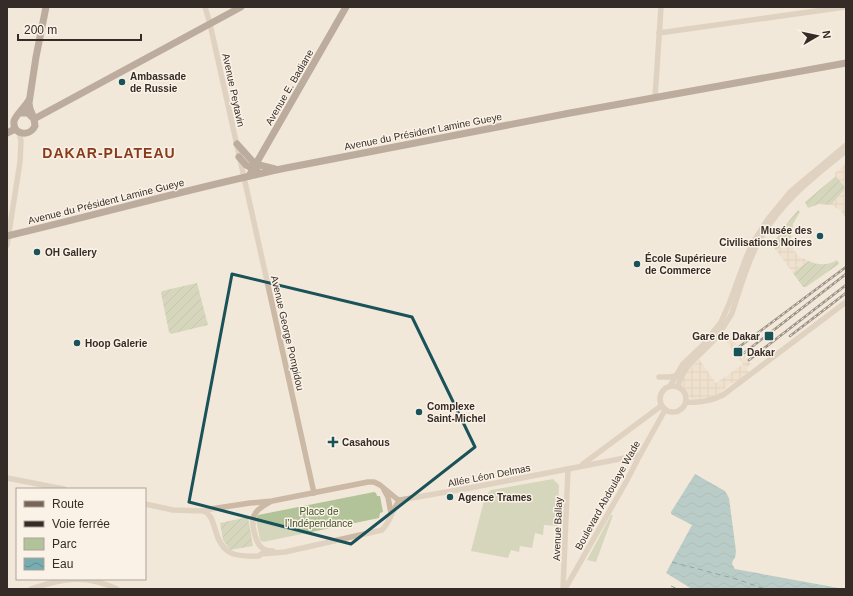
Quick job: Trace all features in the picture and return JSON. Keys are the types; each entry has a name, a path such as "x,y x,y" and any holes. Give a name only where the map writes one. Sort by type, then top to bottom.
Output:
{"main road":[{"path":"30,98 14,119 14,125 17,130 23,134 29,133 34,128 34,117 29,106 46,7"},
{"path":"34,117 241,7"},
{"name":"Avenue E. Badiane","path":"250,172 346,7"},
{"name":"Avenue du Président Lamine Gueye","path":"8,236 52,226 250,172 263,173 846,63"},
{"path":"20,113 26,112 34,117"},
{"path":"7,133 17,130"},
{"path":"237,144 250,172"},
{"path":"239,157 250,172"},
{"path":"250,172 276,170"}],"street":[{"name":"Avenue Peytavin","path":"205,7 239,157 250,172"},
{"path":"655,98 661,7"},
{"path":"659,33 845,7"},
{"path":"7,245 20,162 21,141 17,130"},
{"path":"21,149 23,142 29,133"},
{"path":"670,386 683,364 703,345 721,322 746,258 756,237 768,219 791,191 846,145"},
{"path":"678,387 680,378 687,367 712,342 732,313 753,254 768,226 796,193 846,151"},
{"name":"Avenue George Pompidou","path":"250,172 314,493"},
{"path":"686,402 701,402 723,395 846,302"},
{"path":"659,377 665,378 676,376"},
{"path":"670,386 678,387 684,391 686,402 683,407 677,411 671,412 663,408 660,401 660,394 664,388 670,386"},
{"path":"580,466 663,408"},
{"name":"Boulevard Abdoulaye Wade","path":"564,589 626,482 663,408"},
{"name":"Allée Léon Delmas","path":"400,500 640,455"},
{"name":"Avenue Ballay","path":"564,589 568,469"},
{"path":"7,478 59,488"},
{"path":"146,504 173,510 204,511 211,508 272,501 368,482 376,483 400,500 391,513 389,521 382,530 285,552 261,554 259,556 244,556 224,550 219,542 209,514 204,511"},
{"path":"383,488 388,497 391,513"},
{"path":"272,501 258,510 255,514 253,524 256,538 259,545 266,550 285,552"},
{"path":"31,589 55,582 70,580"},
{"path":"88,580 98,581 117,589"}],"highlighted area":[{"path":"232,274 412,317 475,447 351,544 189,502"}],"green space":[{"path":"836,176 846,188 831,205 819,204 808,208 805,202"},
{"path":"798,210 800,212 793,224 791,239 776,250 772,245"},
{"path":"837,260 839,264 806,287 803,287 793,273 808,261 822,264"},
{"path":"197,283 208,325 171,334 169,332 161,293 162,291"},
{"path":"553,479 559,485 557,526 544,525 543,535 535,533 532,548 520,546 519,552 511,550 508,558 471,551 485,497 491,490"},
{"name":"Place de l’Indépendance","path":"374,492 377,496 380,496 383,512 380,513 379,518 263,542 260,540 256,519 258,515"},
{"path":"611,515 613,515 596,562 587,560"},
{"path":"248,517 253,546 230,550 223,540 220,523"}],"shaded area":[{"path":"846,163 846,188 834,174"},
{"path":"846,188 846,219 841,211 831,205"},
{"path":"791,239 794,246 792,247 798,256 808,261 793,273 776,250"},
{"path":"730,335 751,364 746,368 749,373 735,383 731,383 723,390 722,393 711,398 693,399 689,397 682,384 684,375 699,359 716,383 743,364 724,339"}],"water":[{"path":"695,474 725,491 729,498 736,551 732,564 735,569 844,589 692,589 666,573 692,525 671,514 671,512"}],"ferry route":[{"path":"672,562 736,579 765,589"},
{"path":"671,586 678,589"}],"railway":[{"path":"739,347 846,267"},
{"path":"744,353 846,274"},
{"path":"749,360 846,285"},
{"path":"790,336 846,293"}],"place":[{"name":"Ambassade de Russie","path":"122,82"},
{"name":"Musée des Civilisations Noires","path":"820,236"},
{"name":"OH Gallery","path":"37,252"},
{"name":"École Supérieure de Commerce","path":"637,264"},
{"name":"Gare de Dakar","path":"769,336"},
{"name":"Hoop Galerie","path":"77,343"},
{"name":"Dakar","path":"738,352"},
{"name":"Complexe Saint-Michel","path":"419,412"},
{"name":"Casahous","path":"333,442"},
{"name":"Agence Trames","path":"450,497"}],"district":[{"name":"DAKAR-PLATEAU","path":"109,153"}]}
